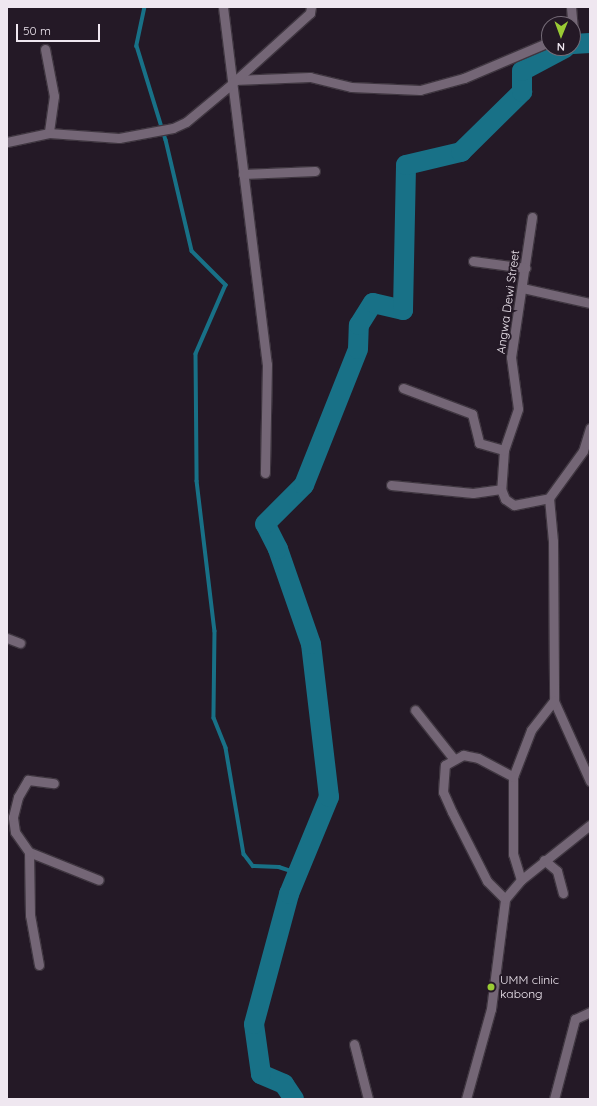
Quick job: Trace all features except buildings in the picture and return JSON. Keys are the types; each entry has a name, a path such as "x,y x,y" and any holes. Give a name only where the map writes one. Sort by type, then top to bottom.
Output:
{"street":[{"path":"222,7 234,80 235,120 267,364 265,473"},
{"path":"7,142 49,133 119,138 151,134 173,128 186,122 234,80 310,13 311,7"},
{"path":"234,80 310,77 351,87 420,90 464,78 541,45"},
{"path":"45,49 54,96 49,133"},
{"path":"243,174 315,171"},
{"name":"Angwa Dewi Street","path":"501,489 504,450 518,409 511,357 526,268 532,217"},
{"path":"473,261 526,268"},
{"path":"523,288 590,303"},
{"path":"403,388 472,414 479,444 504,450"},
{"path":"590,428 583,451 549,498 553,541 554,701 590,781"},
{"path":"391,485 473,493 501,489 510,504 549,498"},
{"path":"7,638 20,643"},
{"path":"521,880 513,854 512,777 531,730 554,701"},
{"path":"415,710 453,758"},
{"path":"505,899 477,865 443,792 444,765 453,758 478,758 512,777"},
{"path":"54,783 28,780 18,797 11,834 29,852 99,880"},
{"path":"466,1099 491,1009 505,899 521,880 544,860 590,825"},
{"path":"29,852 30,915 39,965"},
{"path":"544,860 557,871 563,893"},
{"path":"554,1099 575,1019 590,1012"},
{"path":"354,1044 368,1099"}],"waterway":[{"path":"145,7 137,46 166,140 192,251 226,285 196,354 197,481 215,631 214,718 226,748 244,854 253,866 279,867 298,873"},
{"path":"581,44 590,43"},
{"path":"294,1099 284,1084 261,1074 254,1024 289,894 329,797 311,644 278,549 265,524 304,485 358,349 359,325 373,303 403,310 406,165 461,152 522,92 522,71 550,56"}],"place":[{"name":"UMM clinic kabong","path":"491,987"}]}
